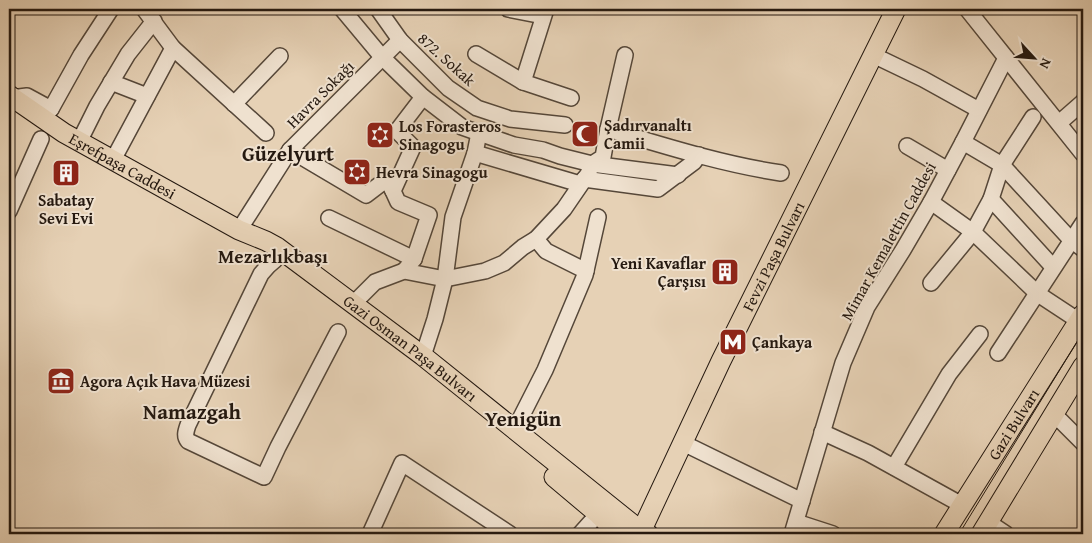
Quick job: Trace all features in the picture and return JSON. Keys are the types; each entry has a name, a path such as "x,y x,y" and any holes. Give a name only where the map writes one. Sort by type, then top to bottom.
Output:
{"main road":[{"name":"Fevzi Paşa Bulvarı","path":"643,533 682,443 734,334 896,9"},
{"name":"Eşrefpaşa Caddesi","path":"10,99 46,114 72,138 239,230 275,260"},
{"name":"Gazi Osman Paşa Bulvarı","path":"275,260 353,304 423,356 643,533"},
{"name":"Gazi Osman Paşa Bulvarı","path":"275,260 344,308 437,381 598,514 619,534"},
{"name":"Gazi Bulvarı","path":"944,534 1081,317"},
{"name":"Gazi Bulvarı","path":"985,528 1083,366"}],"street":[{"path":"46,114 111,9"},
{"path":"144,9 173,48 266,133"},
{"path":"342,9 382,57 423,97 462,127 514,145 542,150 592,164 678,175"},
{"path":"508,9 545,12 523,82"},
{"path":"967,9 1083,154"},
{"name":"872. Sokak","path":"384,11 400,40 448,88 476,108 510,119 565,124"},
{"path":"72,138 97,106 128,54 154,22"},
{"name":"Havra Sokağı","path":"239,230 290,150 400,40"},
{"path":"113,160 173,48"},
{"path":"476,54 523,82 571,98"},
{"path":"404,271 445,279 485,271 504,263 536,239 564,209 588,174 592,164 603,157 625,54"},
{"path":"873,55 923,79 979,110"},
{"path":"234,104 280,56"},
{"name":"Mimar Kemalettin Caddesi","path":"794,528 843,364 867,307 931,202 1006,58"},
{"path":"111,82 146,96"},
{"path":"394,190 413,147 397,131 423,97"},
{"path":"1059,123 1083,102"},
{"path":"931,283 973,232 991,200 1002,165 1033,117"},
{"path":"608,129 699,155 755,169 781,173"},
{"path":"423,356 445,279 453,217 475,153 479,134"},
{"path":"9,211 41,138"},
{"path":"963,142 1002,165 1077,244"},
{"path":"907,146 948,170"},
{"path":"290,150 366,195 387,179 394,190 398,202 429,215 414,259 404,271 375,282 353,304"},
{"path":"475,153 582,182 658,189 694,162 699,155"},
{"path":"991,200 1053,267"},
{"path":"931,202 973,232 1038,294 1081,317"},
{"path":"515,429 545,370 586,271 598,217"},
{"path":"329,218 414,259"},
{"path":"998,353 1038,294 1053,267 1077,244 1083,223"},
{"path":"536,239 546,251 586,271"},
{"path":"275,260 262,274 196,409 185,438 264,477 338,332"},
{"path":"894,467 949,374 980,334"},
{"path":"1054,414 1083,443"},
{"path":"822,432 868,453 962,505"},
{"path":"682,443 802,501"},
{"path":"370,534 402,463 510,534"},
{"path":"580,534 598,514"},
{"path":"794,528 833,534"},
{"path":"985,528 1006,534"}],"tram line":[{"path":"959,534 1083,332"}],"place":[{"name":"Şadırvanaltı Camii","path":"585,134"},
{"name":"Los Forasteros Sinagogu","path":"380,135"},
{"name":"Hevra Sinagogu","path":"357,172"},
{"name":"Sabatay Sevi Evi","path":"66,173"},
{"name":"Yeni Kavaflar Çarşısı","path":"725,272"},
{"name":"Çankaya","path":"733,342"},
{"name":"Agora Açık Hava Müzesi","path":"61,381"}],"district":[{"name":"Güzelyurt","path":"288,154"},
{"name":"Mezarlıkbaşı","path":"273,256"},
{"name":"Namazgah","path":"192,412"},
{"name":"Yenigün","path":"523,419"}]}
